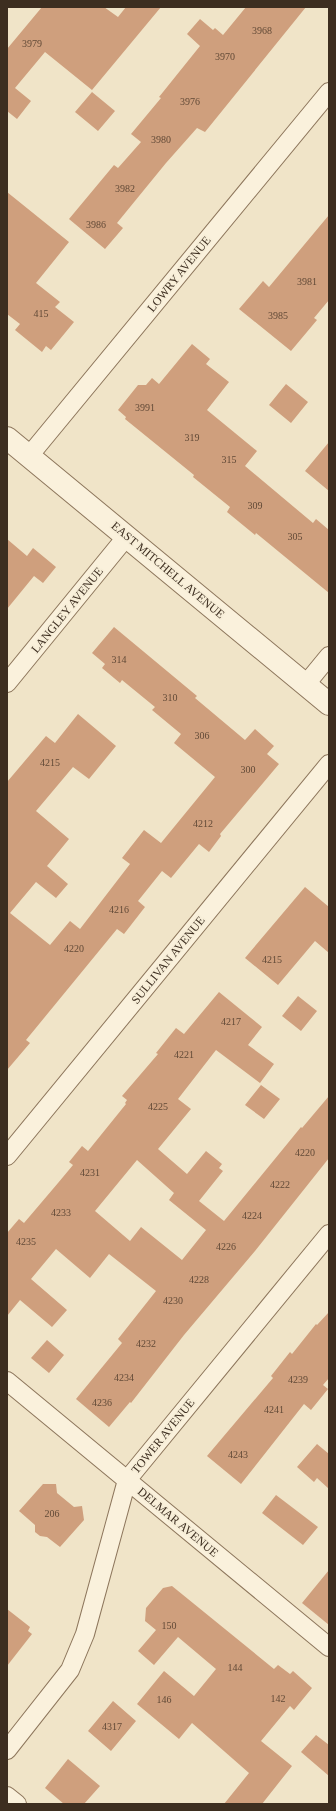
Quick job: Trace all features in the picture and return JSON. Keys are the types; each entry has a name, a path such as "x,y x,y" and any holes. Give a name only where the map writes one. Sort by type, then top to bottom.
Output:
{"street":[{"name":"LOWRY AVENUE","path":"29,456 329,92"},
{"name":"EAST MITCHELL AVENUE","path":"7,438 329,704"},
{"name":"LANGLEY AVENUE","path":"7,683 127,536"},
{"path":"306,684 329,656"},
{"name":"SULLIVAN AVENUE","path":"7,1156 329,764"},
{"name":"TOWER AVENUE","path":"7,1750 70,1670 84,1634 127,1480 329,1234"},
{"name":"DELMAR AVENUE","path":"7,1381 329,1647"},
{"path":"7,1796 17,1804"}],"building":[{"path":"42,7 104,7 118,17 126,7 161,7 92,90 45,52 15,88 31,101 17,119 7,111 7,49"},
{"path":"246,7 306,7 205,132 197,128 166,163 117,223 123,228 105,249 69,219 114,165 118,168 141,142 131,134 161,98 159,97 200,46 187,34 200,19 213,30 215,28 223,35"},
{"path":"92,92 115,111 98,131 75,112"},
{"path":"7,192 69,242 36,283 60,302 55,307 74,322 51,350 46,346 42,352 15,330 20,324 7,314"},
{"path":"329,215 329,300 314,318 317,320 291,351 239,309 263,281 269,287"},
{"path":"192,344 210,359 206,364 229,382 207,410 257,451 245,466 313,523 316,519 329,530 329,593 256,533 255,535 227,512 230,507 193,477 194,475 125,419 126,417 118,410 138,385 146,385 152,378 159,384"},
{"path":"286,384 308,402 291,423 269,405"},
{"path":"329,442 329,491 305,471"},
{"path":"7,539 27,556 33,548 56,567 43,583 34,576 7,609"},
{"path":"114,627 197,696 195,698 245,740 255,729 274,746 267,754 279,764 220,834 221,836 209,852 199,844 171,878 162,871 138,901 145,907 124,934 117,929 26,1040 30,1043 7,1070 7,782 46,736 55,743 78,714 116,746 89,779 73,767 36,811 69,839 47,866 68,884 56,898 36,882 10,913 50,945 70,921 80,929 130,864 122,858 144,830 161,843 215,777 174,743 181,734 152,710 155,707 122,680 120,683 102,668 105,664 92,653"},
{"path":"305,887 329,907 329,953 315,941 278,985 245,958"},
{"path":"219,992 262,1027 248,1045 274,1064 260,1083 216,1050 178,1099 191,1109 158,1149 187,1174 206,1151 222,1164 219,1168 223,1171 199,1201 224,1221 301,1127 302,1128 329,1096 329,1158 255,1251 184,1335 131,1403 130,1402 109,1427 76,1399 122,1343 118,1339 156,1291 109,1254 90,1278 56,1249 31,1279 67,1310 52,1327 20,1300 7,1316 7,1233 19,1219 24,1223 73,1165 69,1162 82,1146 88,1151 126,1104 125,1103 127,1100 122,1096 158,1054 156,1053 176,1028 184,1034","holes":["137,1160 174,1193 169,1200 206,1230 182,1260 141,1227 130,1241 95,1211"]},
{"path":"298,996 317,1011 301,1031 282,1016"},
{"path":"261,1085 280,1099 264,1119 245,1105"},
{"path":"329,1312 329,1378 323,1385 328,1389 311,1410 304,1404 241,1484 207,1456 273,1378 271,1376 290,1352 292,1354 316,1324 317,1325"},
{"path":"47,1340 64,1355 49,1373 31,1358"},
{"path":"317,1444 329,1454 329,1489 317,1478 314,1482 297,1467"},
{"path":"43,1484 56,1484 57,1493 74,1507 82,1506 84,1520 60,1547 47,1537 40,1536 35,1532 35,1525 19,1511"},
{"path":"276,1495 318,1527 303,1545 262,1513"},
{"path":"329,1570 329,1625 302,1603"},
{"path":"172,1586 274,1669 278,1665 290,1674 293,1671 312,1688 294,1710 290,1706 261,1741 292,1766 262,1804 224,1804 249,1773 192,1723 179,1739 137,1704 164,1671 194,1696 216,1669 178,1637 154,1665 138,1651 156,1630 145,1621 146,1608 163,1588"},
{"path":"7,1609 30,1627 28,1631 32,1634 7,1666"},
{"path":"113,1701 136,1721 111,1751 88,1731"},
{"path":"316,1735 329,1745 329,1776 301,1752"},
{"path":"68,1759 100,1786 84,1804 64,1804 45,1788"}]}
